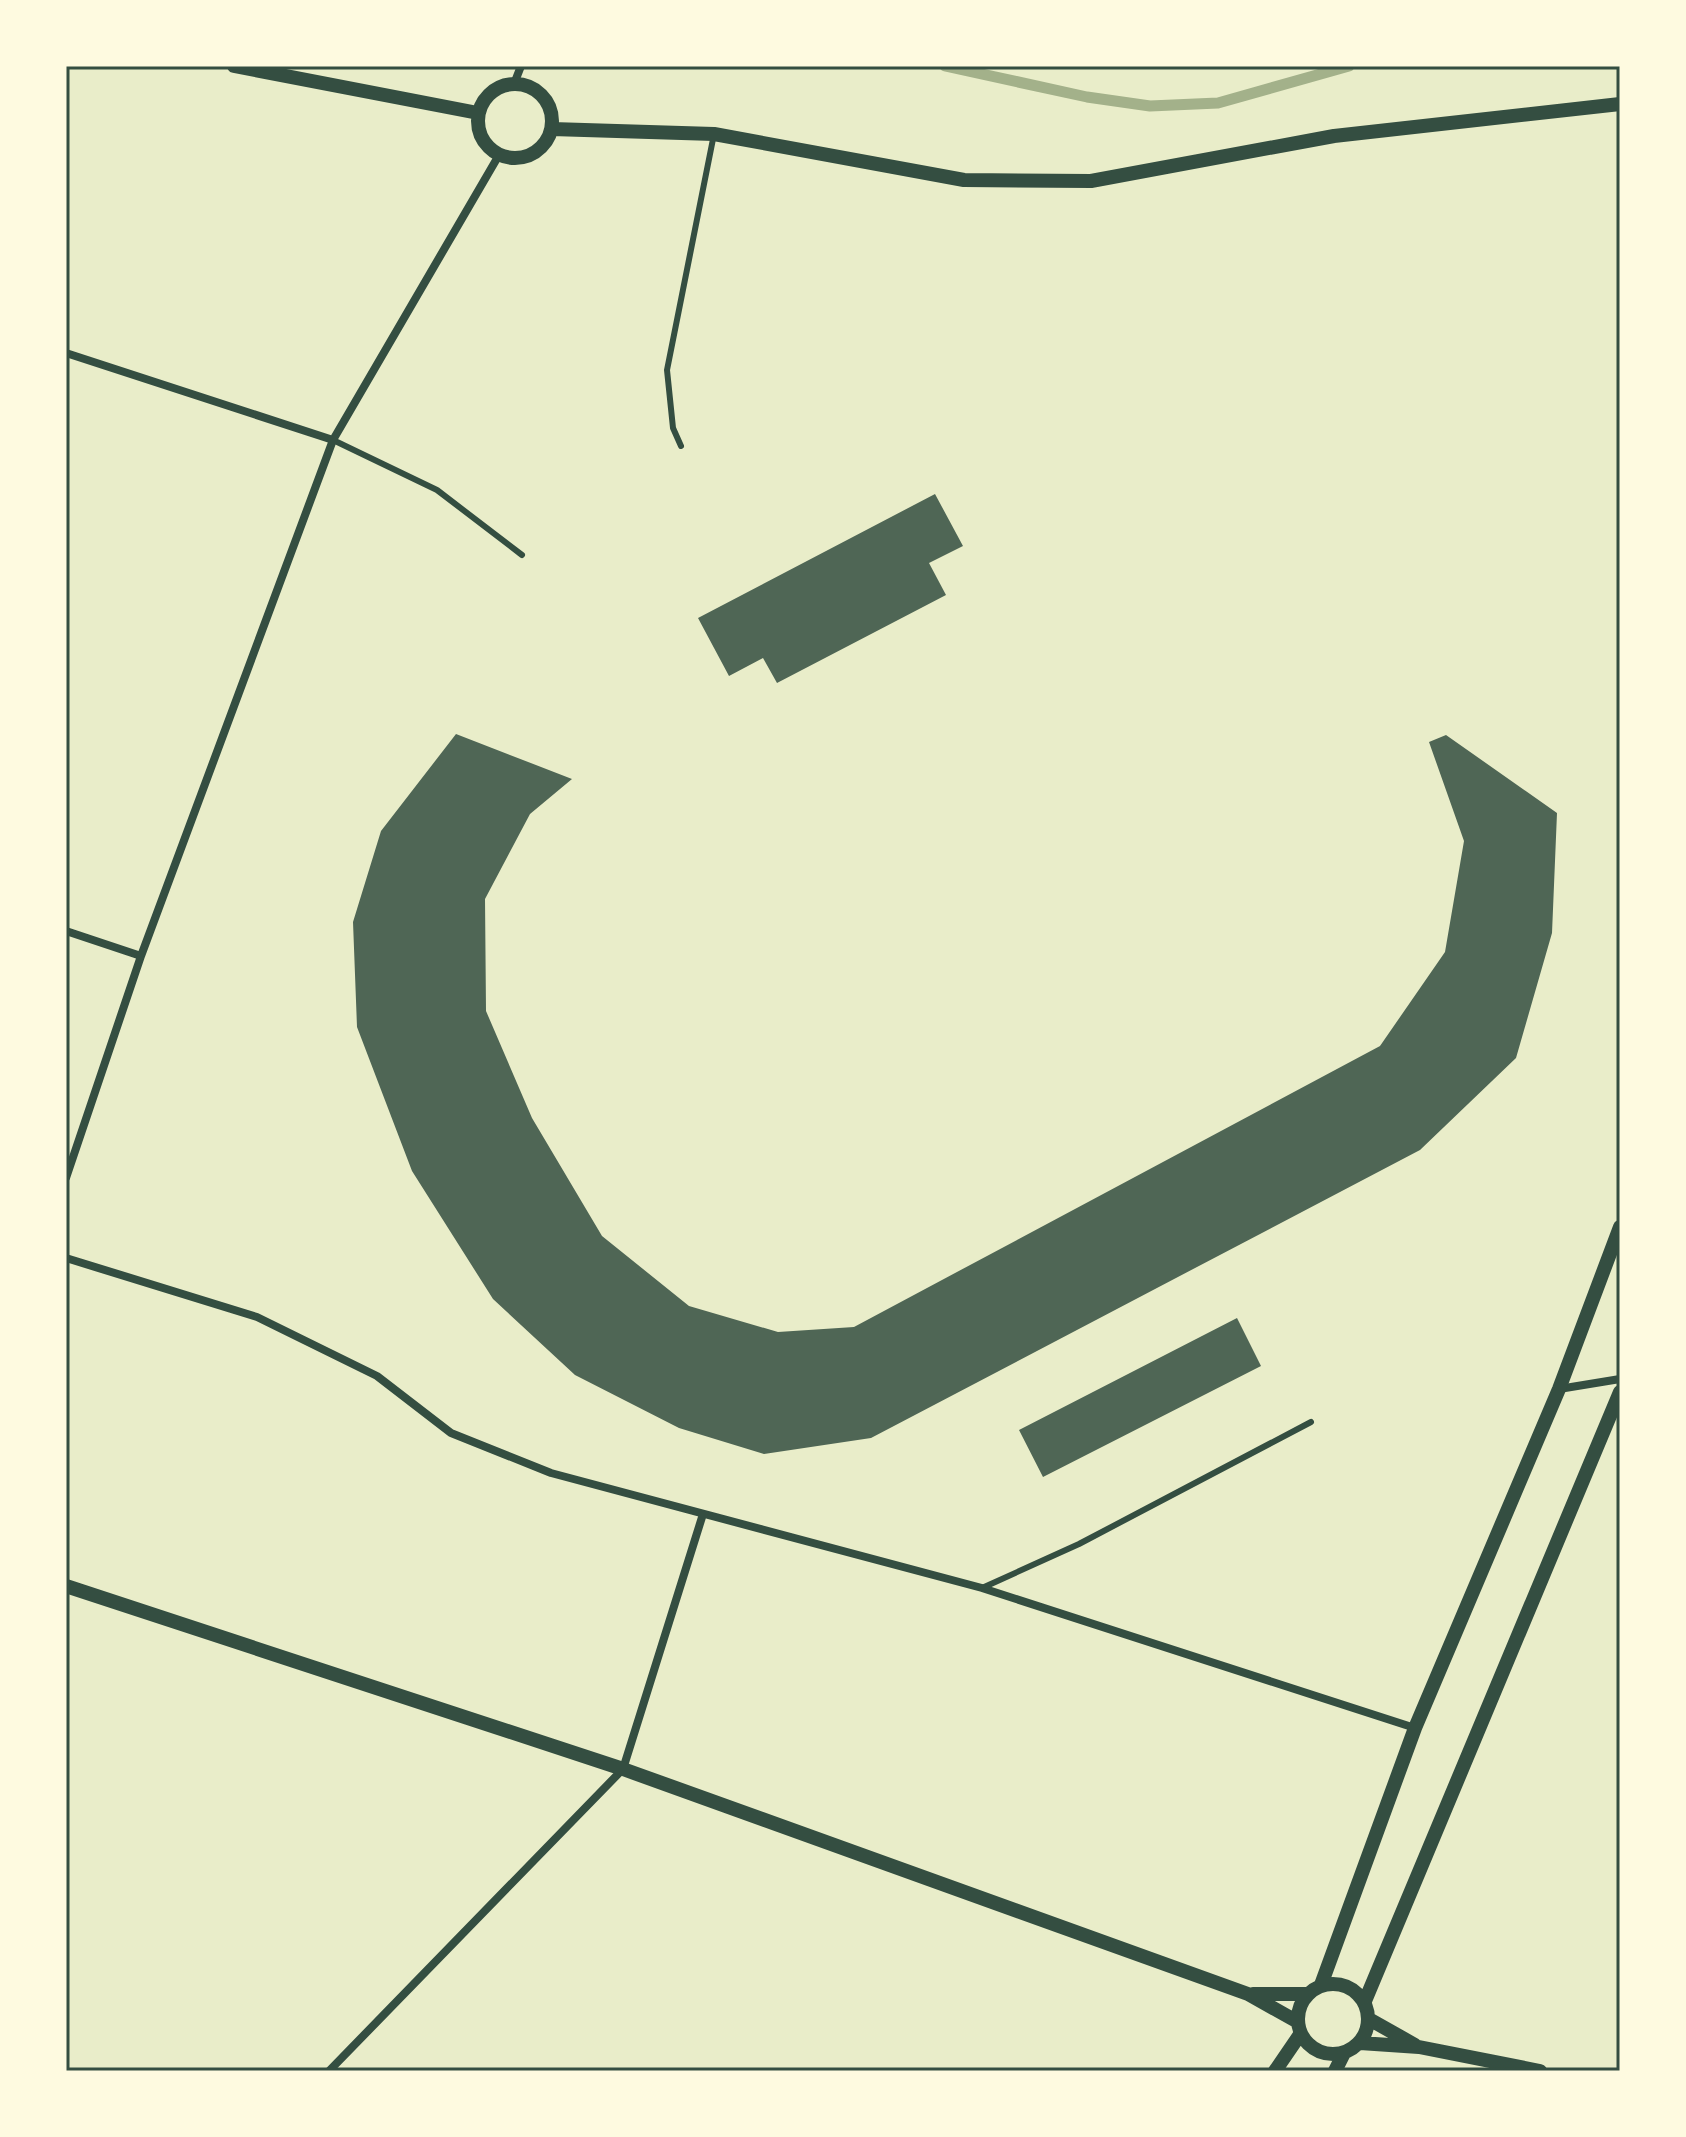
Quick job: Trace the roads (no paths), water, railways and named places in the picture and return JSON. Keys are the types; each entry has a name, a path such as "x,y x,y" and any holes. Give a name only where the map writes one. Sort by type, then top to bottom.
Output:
{"street":[{"path":"234,66 478,113"},
{"path":"514,84 521,66"},
{"path":"514,84 531,87 544,97 552,112 552,129 545,144 532,155 516,159 499,155 486,145 479,130 478,113 485,98 498,87 514,84"},
{"path":"552,129 714,134 964,180 1091,181 1334,136 1620,104"},
{"path":"66,1178 141,956 333,440 499,155"},
{"path":"66,353 333,440"},
{"path":"66,931 141,956"},
{"path":"1321,1985 1415,1728 1559,1389 1620,1227"},
{"path":"66,1258 257,1317 377,1376 451,1433 551,1473 982,1588 1415,1728"},
{"path":"1559,1389 1620,1379"},
{"path":"1365,2001 1620,1392"},
{"path":"329,2071 623,1769 703,1514"},
{"path":"66,1586 623,1769 1248,1994 1300,2028 1307,2042 1325,2053 1344,2053 1360,2043 1367,2032 1369,2019 1365,2001 1353,1989 1338,1983 1321,1985 1307,1994 1301,2002 1300,2028 1275,2071"},
{"path":"1248,1994 1307,1994"},
{"path":"1369,2019 1419,2047"},
{"path":"1360,2043 1419,2047 1540,2071"},
{"path":"1335,2071 1344,2053"}],"lane":[{"path":"681,446 673,428 667,370 714,134"},
{"path":"333,440 437,490 522,555"},
{"path":"982,1588 1079,1544 1311,1422"}],"waterway":[{"path":"945,66 1087,97 1150,106 1218,103 1349,66"}]}
